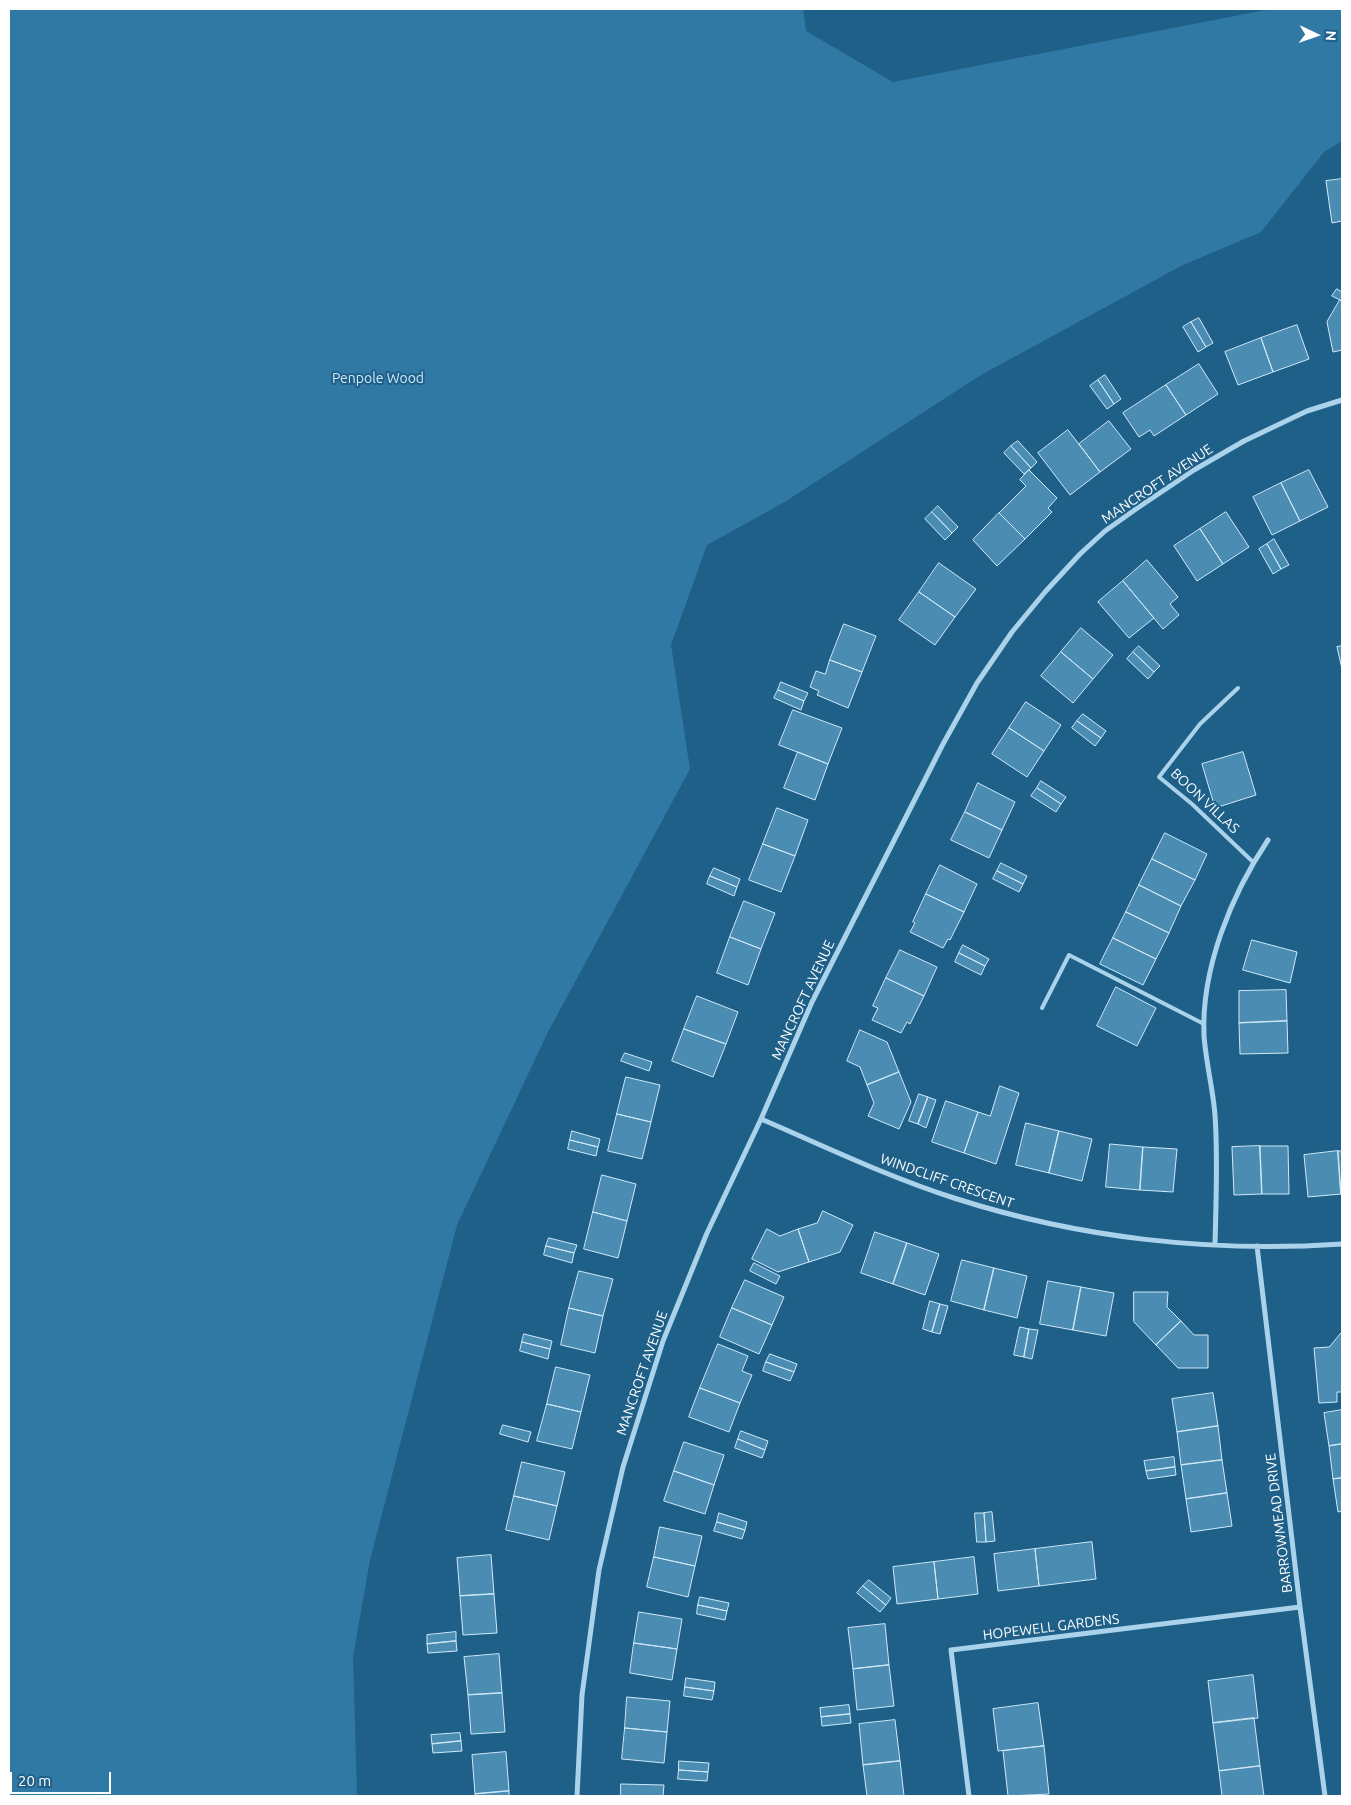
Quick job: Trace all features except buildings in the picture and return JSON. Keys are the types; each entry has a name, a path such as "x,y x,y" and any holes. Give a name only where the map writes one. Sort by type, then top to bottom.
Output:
{"street":[{"name":"MANCROFT AVENUE","path":"577,1796 582,1695 599,1570 623,1467 663,1341 707,1233 761,1119 812,1002 943,744 978,683 1012,632 1044,592 1080,554 1106,531 1194,470 1244,441 1307,412 1342,400"},
{"path":"1215,1245 1216,1134 1214,1110 1206,1066 1204,1024 1208,987 1223,927 1253,862 1268,840"},
{"name":"WINDCLIFF CRESCENT","path":"761,1119 870,1166 943,1194 1025,1219 1085,1232 1132,1239 1215,1245 1342,1244"},
{"name":"BARROWMEAD DRIVE","path":"1257,1246 1300,1607 1325,1796"},
{"name":"HOPEWELL GARDENS","path":"969,1796 951,1650 1300,1607"}],"lane":[{"name":"BOON VILLAS","path":"1238,688 1200,724 1159,777 1192,804 1253,862"},
{"path":"1042,1008 1068,955 1204,1024"}],"green space":[{"name":"Penpole Wood","path":"9,9 803,9 806,31 893,82 1271,9 1342,9 1342,141 1324,152 1261,232 1181,266 981,375 783,503 707,545 671,645 690,769 548,1032 457,1225 370,1560 353,1657 357,1796 9,1796"}]}
